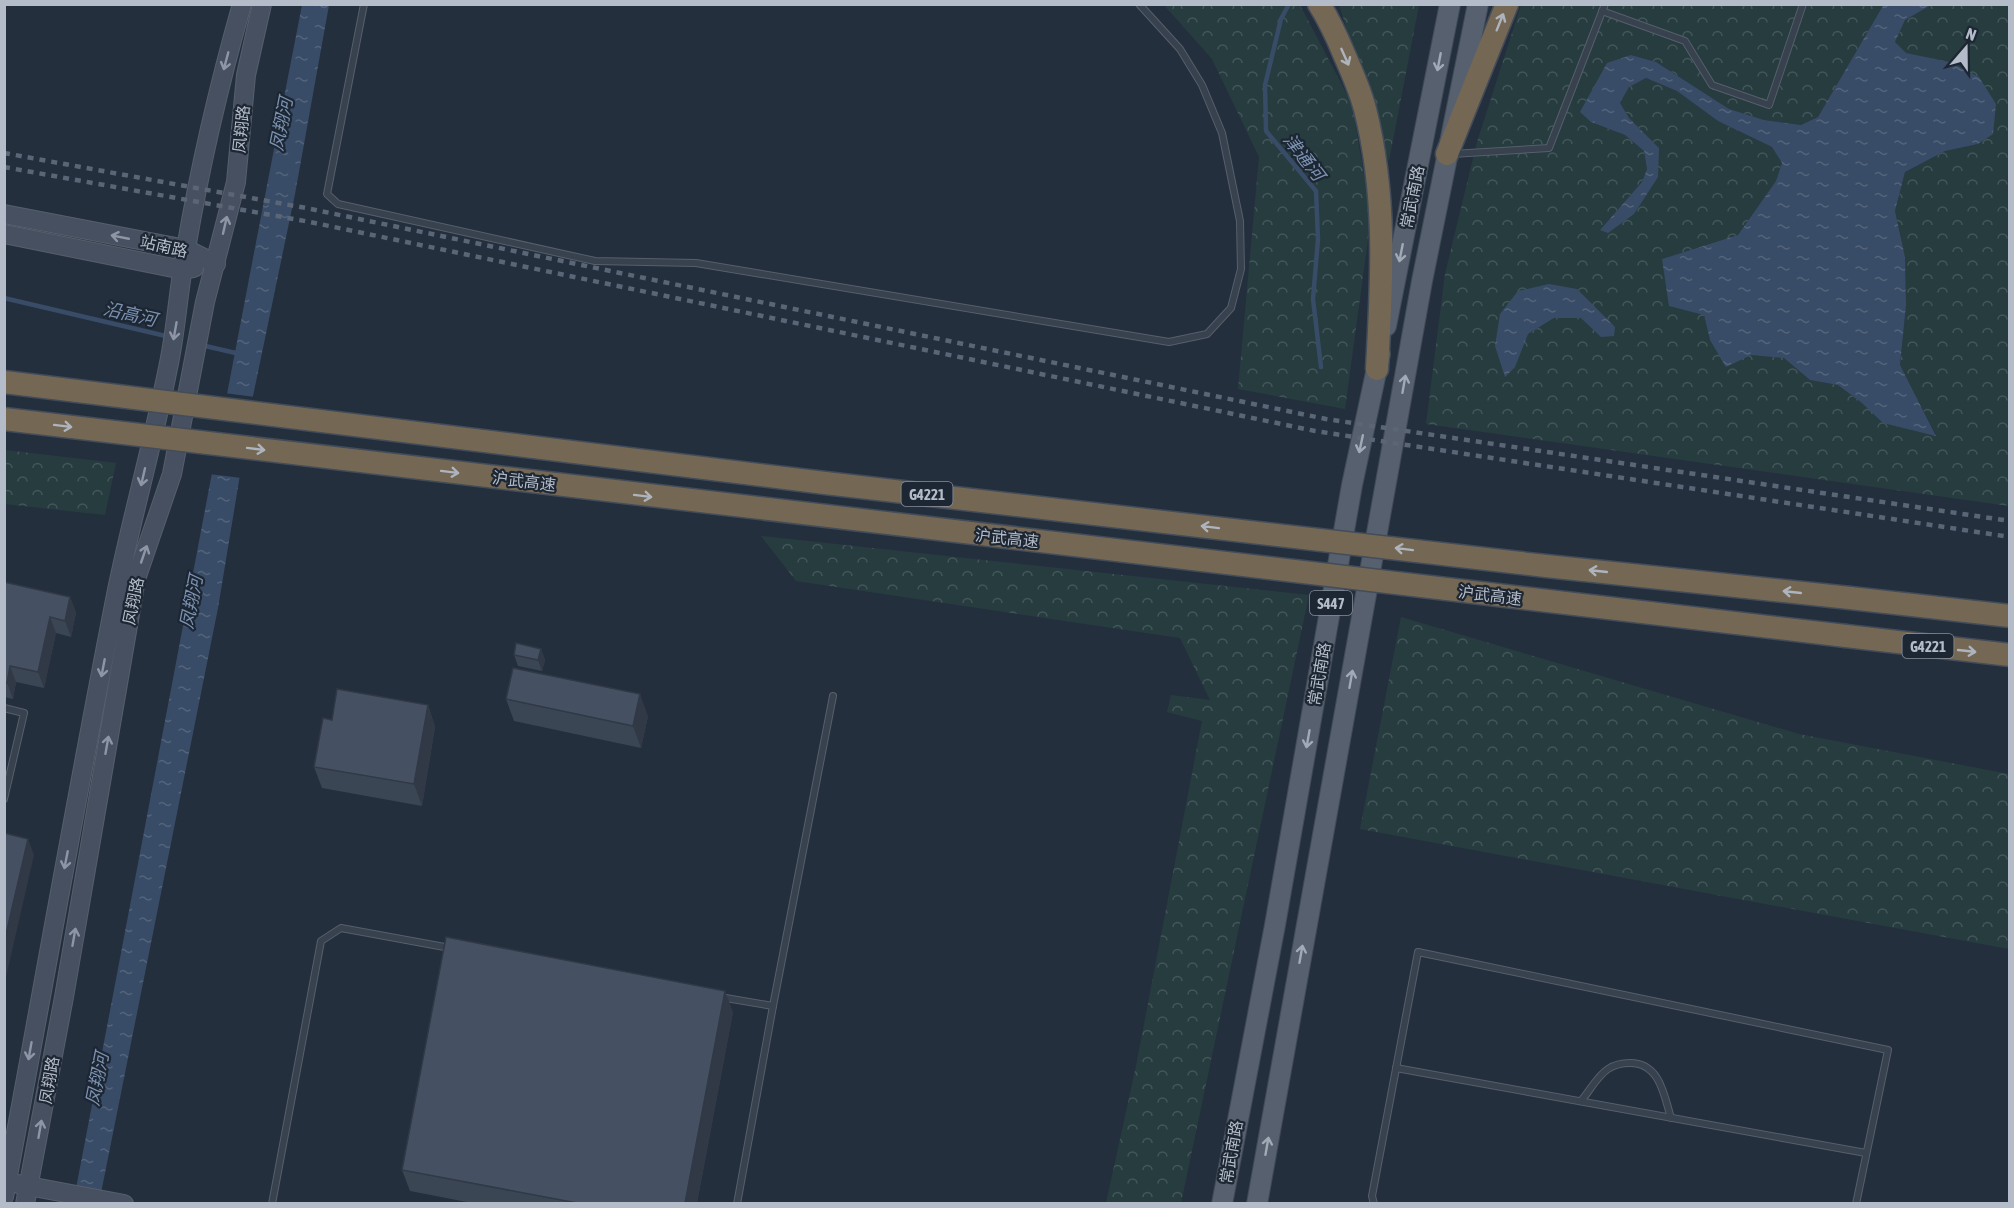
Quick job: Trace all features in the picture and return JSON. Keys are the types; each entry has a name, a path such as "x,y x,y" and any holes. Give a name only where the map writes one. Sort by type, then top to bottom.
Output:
{"highway":[{"path":"1319,4 1356,81 1365,109 1376,163 1383,264 1377,369"},
{"path":"1447,154 1507,4"},
{"name":"沪武高速","path":"4,382 825,483 1546,566 2010,616"},
{"name":"沪武高速","path":"4,419 819,517 2010,655"},
{"path":"1850,598 2010,604"}],"main road":[{"name":"常武南路","path":"1222,1203 1275,925 1352,485 1397,277 1450,4"},
{"name":"常武南路","path":"1257,1203 1422,281 1478,4"}],"street":[{"name":"凤翔路","path":"5,1186 118,587 170,359 186,249 200,175 222,74 242,4"},
{"name":"凤翔路","path":"27,1195 64,997 136,579 172,474 205,302 236,182 246,75 262,4"},
{"name":"站南路","path":"4,214 186,249 216,264"},
{"name":"站南路","path":"4,234 183,270 216,264"},
{"path":"5,1186 27,1195 61,1193 116,1202"}],"lane":[{"path":"364,4 327,194 338,204 596,261 696,262 1169,342 1207,334 1231,308 1240,269 1240,221 1222,133 1202,85 1180,49 1139,4"},
{"path":"1447,154 1549,148 1603,8 1685,41 1712,85 1769,105 1803,4"},
{"path":"737,1203 834,696"},
{"path":"4,708 24,713 4,799"},
{"path":"272,1203 321,941 340,928 457,950"},
{"path":"1374,1203 1372,1196 1418,952 1888,1050 1856,1203"},
{"path":"714,996 773,1006"},
{"path":"1581,1101 1607,1069 1620,1064 1632,1063 1652,1070 1657,1076 1671,1118"},
{"path":"1396,1068 1866,1153"}],"green space":[{"path":"1884,4 1818,117 1801,125 1764,120 1729,109 1656,62 1631,55 1591,122 1625,135 1644,151 1647,169 1642,182 1600,230 1634,214 1659,148 1629,118 1620,103 1629,87 1646,78 1677,91 1718,121 1772,147 1782,163 1776,181 1738,235 1662,259 1666,278 1704,315 1710,340 1751,355 1784,358 1810,380 1838,385 1862,403 1936,435 1900,365 1906,305 1905,257 1895,211 1905,172 1945,151 1978,144 1950,62 1905,53 1895,42 1905,20 1931,5 2009,5 2009,506 1426,424 1445,274 1477,142 1521,5","holes":["1577,289 1581,318 1554,318 1528,334"]},
{"path":"1164,5 1300,5 1352,104 1371,217 1345,409 1238,389 1259,157 1212,59"},
{"path":"1339,5 1419,5 1389,161"},
{"path":"5,450 116,463 105,515 5,504"},
{"path":"761,536 1309,595 1181,1203 1106,1203 1136,1066 1202,721 1167,712 1171,695 1210,700 1180,638 796,581"},
{"path":"1401,617 1799,734 2009,774 2009,949 1360,829"}],"water":[{"path":"1884,4 1931,5 1905,20 1895,42 1906,53 1950,62 1979,77 1996,104 1993,134 1978,144 1945,151 1905,172 1895,211 1905,257 1906,305 1900,365 1936,436 1883,423 1838,385 1810,380 1784,358 1751,355 1726,367 1710,340 1704,315 1669,306 1662,259 1738,235 1776,181 1782,163 1772,147 1718,121 1677,91 1646,78 1629,87 1620,103 1629,118 1659,148 1658,177 1634,214 1608,233 1600,230 1642,182 1647,169 1644,151 1625,135 1591,122 1580,112 1607,63 1631,55 1656,62 1729,109 1764,120 1801,125 1818,117"},
{"name":"凤翔河","path":"302,5 329,5 295,194 253,396 218,608 99,1203 73,1204 244,304"},
{"path":"1549,284 1577,289 1615,327 1614,336 1601,337 1581,318 1554,318 1528,334 1515,367 1505,377 1495,346 1500,314 1518,291"}],"pier":[{"path":"224,393 255,397 242,478 209,474"}],"building":[{"path":"4,582 70,597 65,621 50,617 38,672 10,666 7,683 4,682"},
{"path":"516,643 541,649 538,660 514,655"},
{"path":"513,668 640,694 633,726 506,699"},
{"path":"337,689 428,705 414,784 314,767 323,718 332,720"},
{"path":"4,833 28,839 4,943"},
{"path":"446,937 725,991 685,1203 577,1203 402,1170"}],"waterway":[{"name":"津通河","path":"1289,4 1281,19 1265,85 1266,131 1316,191 1318,239 1313,299 1321,367"},
{"name":"沿高河","path":"4,298 170,337"},
{"name":"沿高河","path":"201,345 240,354"}],"railway":[{"path":"4,153 306,208 1326,419 2010,521"},
{"path":"4,167 310,222 1315,431 2010,537"}]}
